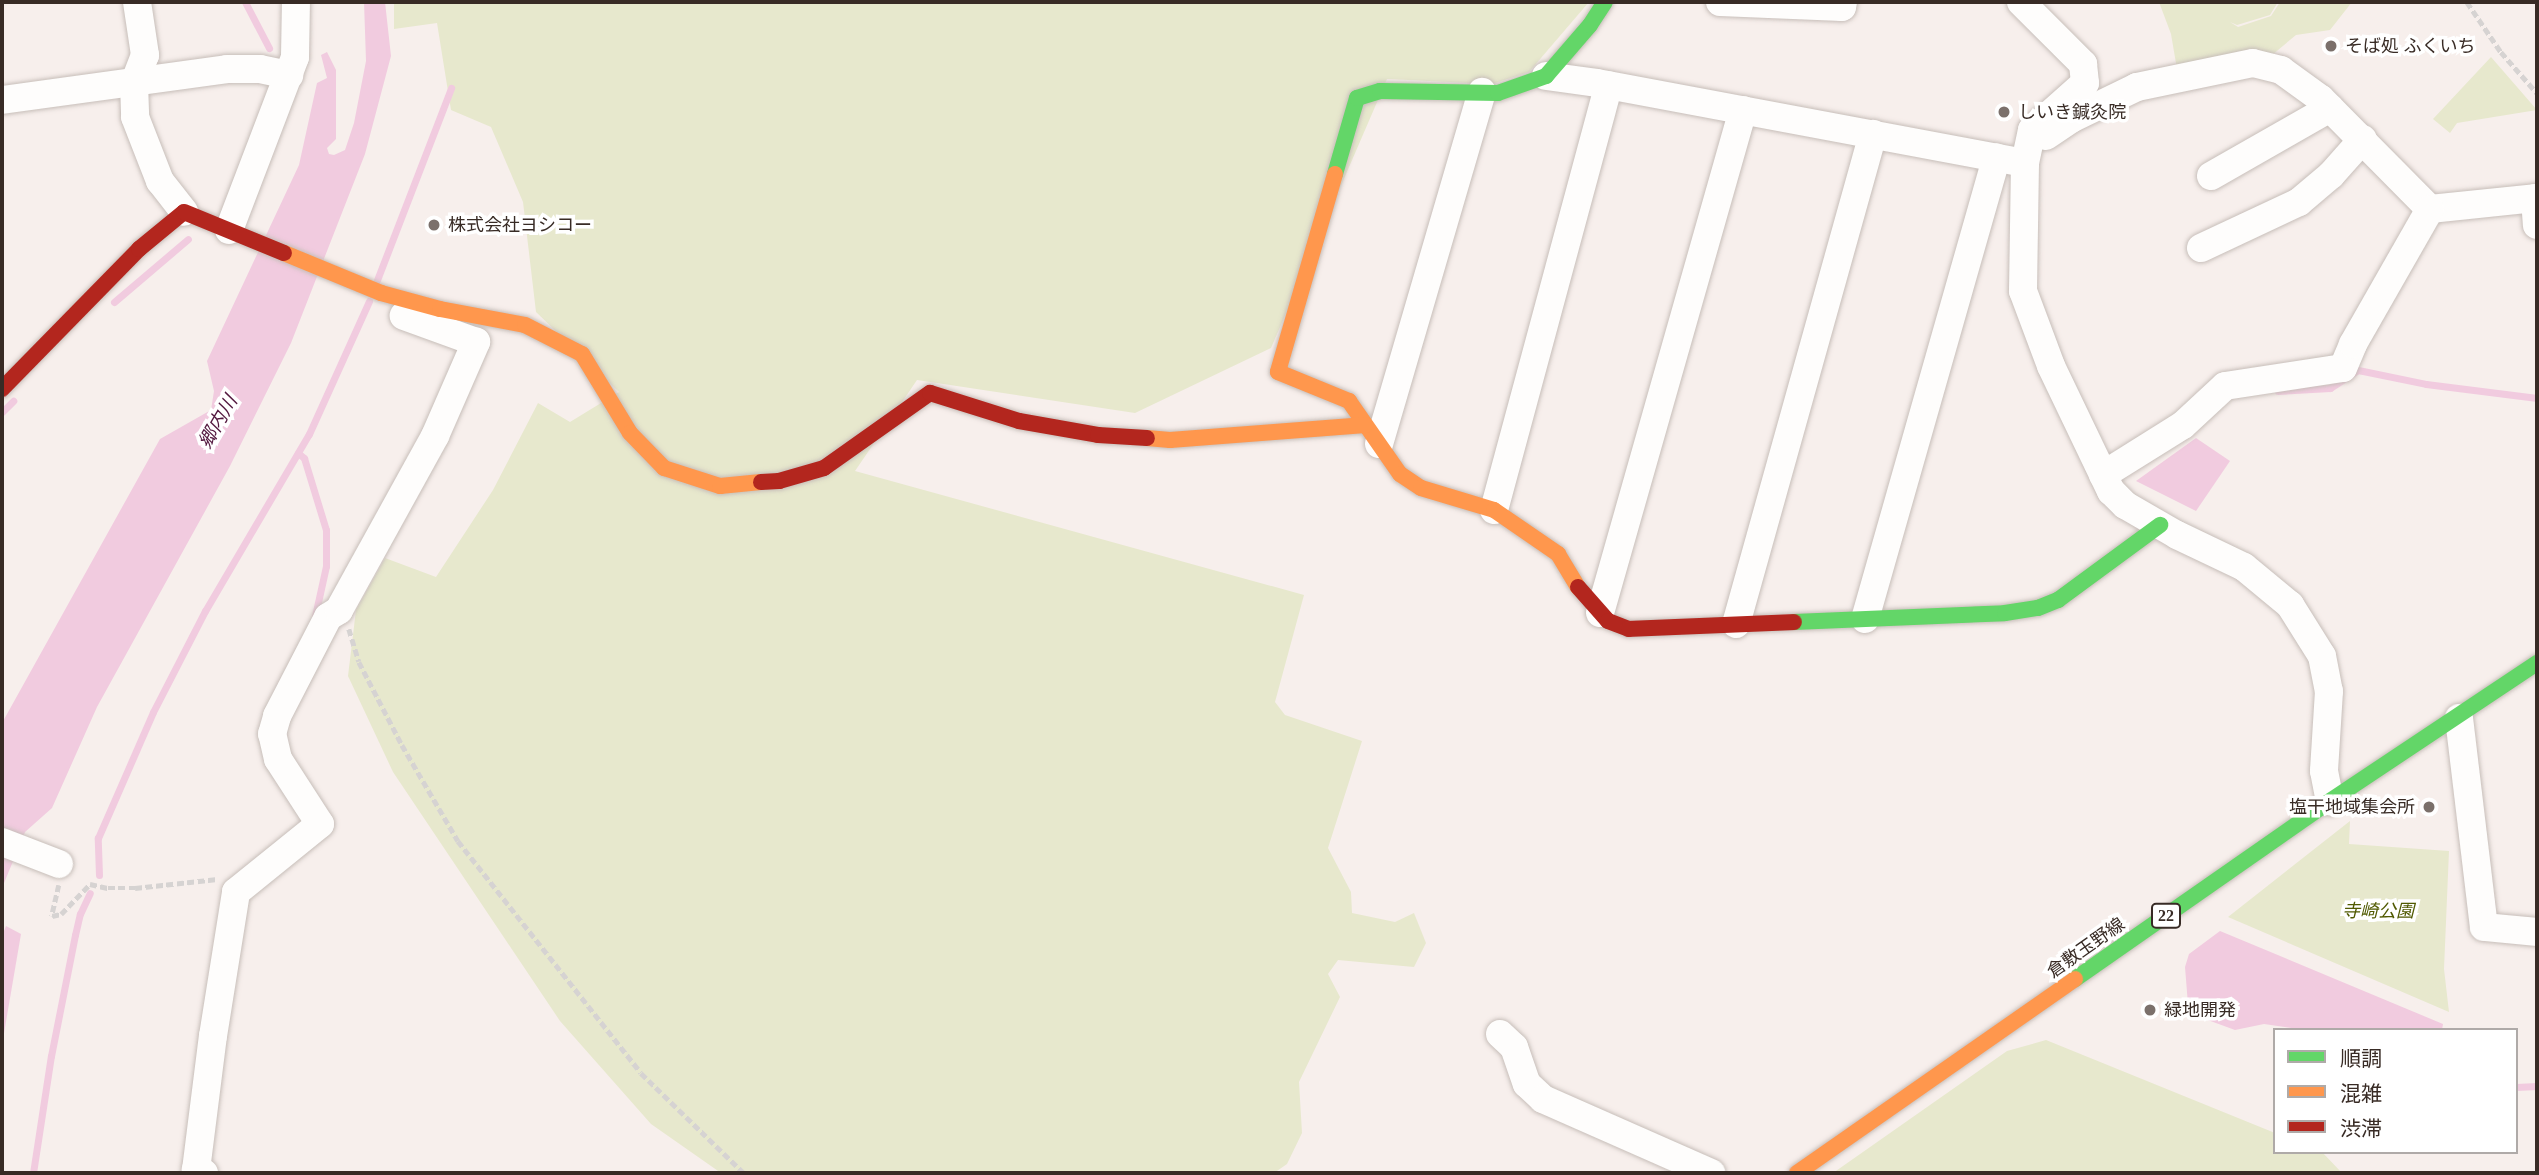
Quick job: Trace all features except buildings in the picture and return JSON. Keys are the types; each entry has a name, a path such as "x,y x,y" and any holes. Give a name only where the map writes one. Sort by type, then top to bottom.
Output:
{"street":[{"path":"137,2 145,55 134,82 135,117 160,181 184,212 347,281 376,291 525,325 582,354 630,433 664,468 720,486 779,481 824,468 930,393 1019,421 1098,435 1170,440 1372,435"},
{"path":"233,233 295,57 296,2"},
{"path":"1546,76 1590,25 1605,2"},
{"path":"1720,2 1842,7 1843,2"},
{"path":"2021,2 2083,64 2085,83 2032,130 2026,155 2023,291 2052,366 2111,491 2125,505 2244,567 2290,605 2322,656 2329,691 2324,771 2330,801"},
{"path":"2160,525 2058,600 2038,608 2005,614 1629,629 1608,621 1582,593 1558,554 1494,510 1421,488 1400,474 1349,401 1278,372 1357,98 1380,91 1498,93 1546,76 1609,85 1997,157 2026,155 2071,118 2137,87 2253,63 2281,70 2330,108 2430,209 2536,207"},
{"path":"2,100 227,69 260,69 289,75"},
{"path":"1494,510 1609,85"},
{"path":"1372,435 1482,92"},
{"path":"2211,176 2330,108"},
{"path":"1600,612 1744,110"},
{"path":"1736,624 1873,134"},
{"path":"2201,248 2299,202 2331,175 2363,139"},
{"path":"1865,619 1997,157"},
{"path":"2103,475 2183,425 2225,386 2343,368 2353,344 2430,209"},
{"path":"2,389 139,249 184,212"},
{"path":"204,1173 196,1170 234,901 242,885 320,824 278,759 272,734 277,716 327,617 339,610 435,436 476,342 395,313 376,291"},
{"name":"倉敷玉野線","path":"1797,1173 2330,801 2459,718 2537,663"},
{"path":"2459,718 2484,927 2537,932"},
{"path":"2,842 60,864"},
{"path":"1500,1034 1514,1047 1527,1084 1543,1099 1711,1173"}],"path":[{"path":"2467,2 2501,52 2537,93"},
{"path":"339,610 352,634 359,662 389,721 458,841 640,1073 744,1173"},
{"path":"60,864 64,865 52,916 61,914 90,884 108,888 135,888 227,878 242,885"}],"green space":[{"path":"394,2 1589,2 1529,72 1492,84 1387,79 1271,348 1135,413 917,380 855,471 1304,595 1275,702 1285,715 1362,741 1328,848 1351,892 1352,913 1395,922 1414,913 1426,943 1414,967 1338,960 1328,974 1340,997 1299,1082 1302,1133 1287,1164 1274,1173 721,1173 651,1124 560,1021 393,772 348,676 356,610 385,558 436,577 493,490 538,403 570,422 619,392 536,312 523,202 491,127 451,110 437,23 394,29"},
{"path":"2159,2 2278,2 2270,15 2237,25 2230,22 2238,27 2271,16 2280,2 2352,2 2330,30 2296,35 2266,60 2178,75 2171,34"},
{"path":"2491,57 2537,110 2457,123 2450,133 2433,119"},
{"name":"寺崎公園","path":"2350,821 2349,844 2449,851 2444,969 2449,1012 2228,917"},
{"path":"2046,1040 2273,1132 2273,1154 2324,1154 2342,1173 1833,1173 2007,1051"}],"water":[{"name":"郷内川","path":"364,2 385,2 391,56 365,154 291,343 230,466 97,707 52,808 25,832 2,888 2,723 160,439 211,410 214,391 207,361 299,165 317,83 327,78 321,55 327,52 336,70 336,139 327,148 329,154 334,155 345,150 354,123 366,61"},
{"path":"2196,438 2230,461 2196,511 2136,481"},
{"path":"6,926 21,934 2,1045 2,936"},
{"path":"2220,931 2443,1024 2442,1028 2292,1028 2264,1024 2235,1030 2205,1019 2189,1017 2185,967 2189,954"}],"waterway":[{"path":"245,2 269,48"},
{"path":"377,280 451,88"},
{"path":"114,302 188,239"},
{"path":"99,875 98,838 153,712 205,611 309,434 369,301"},
{"path":"2278,391 2330,388 2358,370 2426,384 2537,398"},
{"path":"2,412 13,401"},
{"path":"298,453 304,458 326,530 326,566 315,616"},
{"path":"33,1173 51,1056 75,935 80,914 90,893"},
{"path":"2518,1087 2537,1086"}],"traffic: fast":[{"path":"1335,174 1357,98 1380,91 1498,93 1546,76 1590,25 1605,2"},
{"path":"1794,622 2005,613 2038,608 2058,600 2160,525"},
{"path":"2075,979 2330,801 2537,663"}],"traffic: slow":[{"path":"1335,174 1278,372 1349,401 1400,474 1421,488 1494,510 1558,554 1578,587"},
{"path":"284,253 381,293 440,309 525,325 582,354 630,433 664,468 720,486 761,482"},
{"path":"1147,438 1170,440 1365,425"},
{"path":"1797,1173 2075,979"}],"traffic: jam":[{"path":"2,389 139,249 184,212 284,253"},
{"path":"761,482 779,481 824,468 930,393 1019,421 1098,435 1147,438"},
{"path":"1578,587 1608,621 1629,629 1794,622"}],"place":[{"name":"そば処 ふくいち","path":"2331,46"},
{"name":"しいき鍼灸院","path":"2004,112"},
{"name":"株式会社ヨシコー","path":"434,225"},
{"name":"塩干地域集会所","path":"2429,807"},
{"name":"緑地開発","path":"2150,1010"}]}
